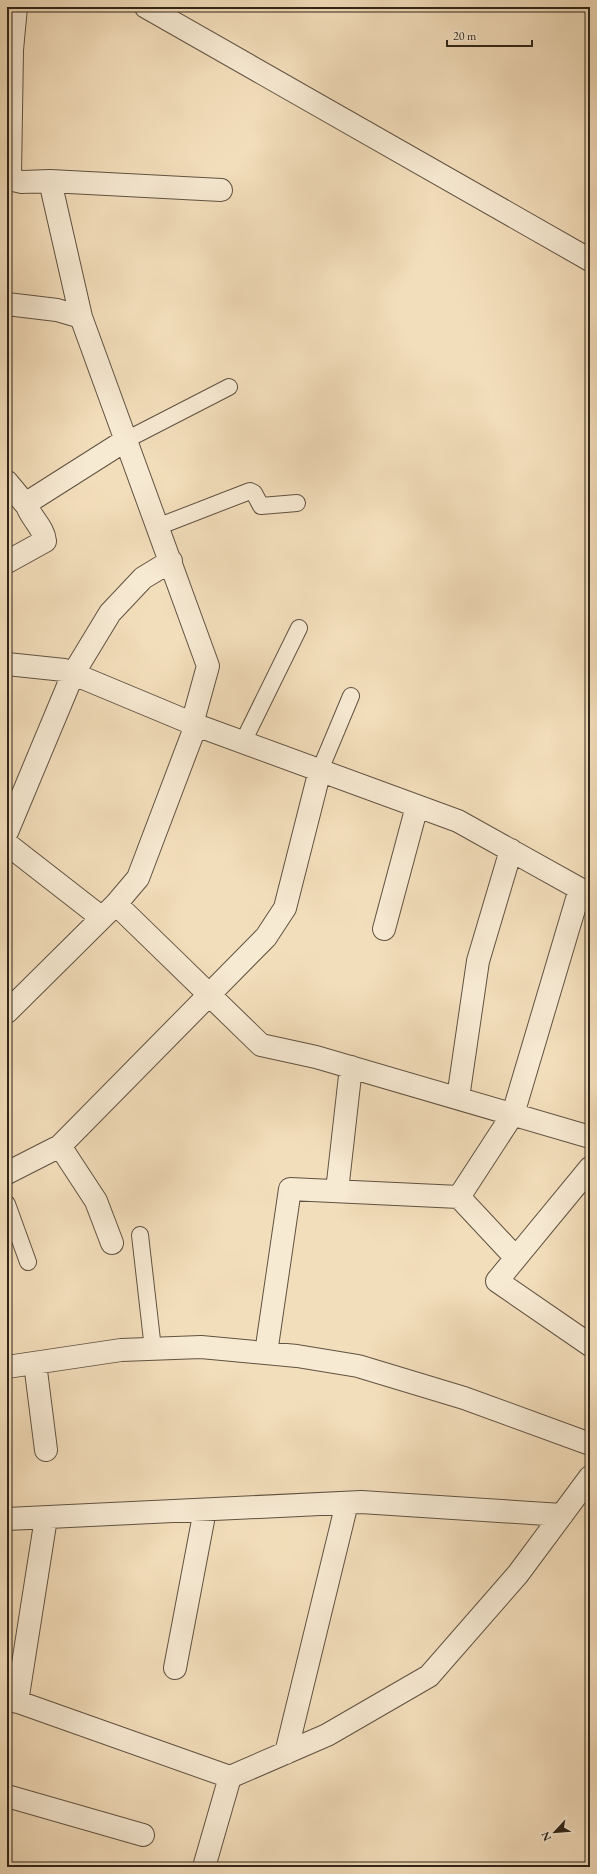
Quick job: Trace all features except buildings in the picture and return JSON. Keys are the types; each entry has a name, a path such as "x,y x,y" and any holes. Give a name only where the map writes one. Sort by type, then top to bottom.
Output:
{"street":[{"path":"16,7 12,50 10,174 13,180 22,182 50,180 221,190"},
{"path":"146,7 590,260"},
{"path":"7,1012 109,911 138,878 194,724 208,666 81,317 50,180"},
{"path":"7,304 57,310 81,317"},
{"path":"27,506 33,499 126,440"},
{"path":"7,482 27,506 29,512 44,534 45,541 7,562"},
{"path":"7,832 73,674 110,613 143,578 171,561"},
{"path":"7,664 64,670 194,724 458,820 580,889 513,1114 459,1197"},
{"path":"7,1173 60,1146 266,937 285,908 320,770"},
{"path":"384,929 417,806"},
{"path":"7,844 109,911 209,995 261,1045 351,1067 590,1137"},
{"path":"458,1098 478,961 511,850"},
{"path":"337,1191 351,1067"},
{"path":"60,1146 96,1201 112,1243"},
{"path":"590,1168 497,1281 590,1345"},
{"path":"266,1353 290,1189 459,1197 516,1258"},
{"path":"7,1367 121,1350 201,1347 297,1356 358,1366 464,1398 590,1444"},
{"path":"35,1362 46,1450"},
{"path":"46,1518 12,1700 230,1777 327,1735 429,1676 518,1574 590,1477"},
{"path":"7,1519 347,1503 562,1515"},
{"path":"286,1753 347,1503"},
{"path":"175,1668 205,1510"},
{"path":"204,1867 230,1777"},
{"path":"7,1796 143,1834"}],"lane":[{"path":"126,440 229,387"},
{"path":"157,527 250,491 254,493 261,506 298,504"},
{"path":"243,742 299,628"},
{"path":"320,770 351,696"},
{"path":"7,1204 28,1262"},
{"path":"140,1235 154,1349"}]}
